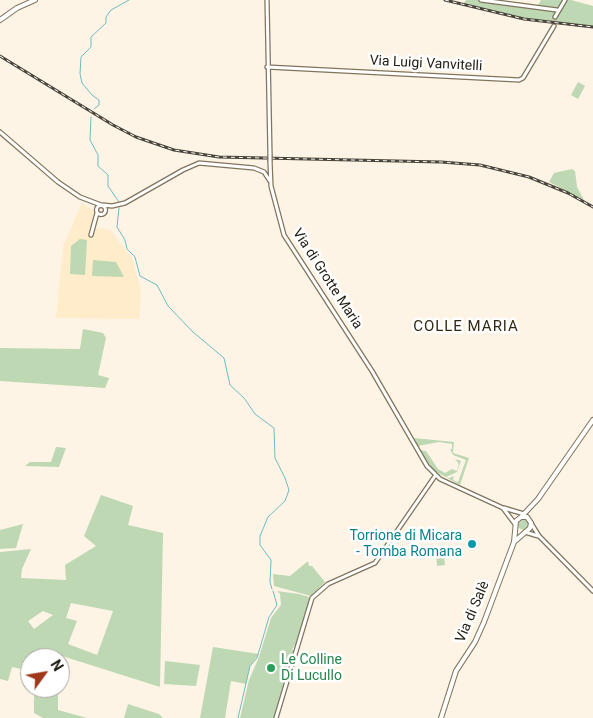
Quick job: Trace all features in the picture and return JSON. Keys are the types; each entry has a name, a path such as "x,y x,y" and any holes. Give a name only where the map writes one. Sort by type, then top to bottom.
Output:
{"main road":[{"path":"0,20 28,1 35,0"},
{"path":"521,515 527,517 531,523 526,531 516,525 516,521 521,515 538,500 593,420"},
{"name":"Via di Salè","path":"441,718 456,671 481,629 514,542 516,525"},
{"name":"Via di Salè","path":"514,542 526,531"}],"street":[{"name":"Via di Grotte Maria","path":"267,0 271,184 284,235 351,337 423,460 435,476 521,515"},
{"path":"481,0 557,10"},
{"path":"555,16 564,0"},
{"name":"Via Luigi Vanvitelli","path":"267,67 519,80 554,26"},
{"path":"0,132 50,176 89,201 102,205 112,206 125,203 180,171 199,164 254,168 264,172 271,184"},
{"path":"89,201 98,212"},
{"path":"102,205 105,211"},
{"path":"91,235 102,205"},
{"path":"98,212 105,211 112,206"},
{"path":"276,718 312,598 328,584 375,563 435,476"},
{"name":"Via di Grotte Maria","path":"501,507 509,513 516,525"},
{"path":"531,523 541,538 593,591"},
{"path":"526,531 541,538"}],"shaded area":[{"path":"82,203 94,211 91,227 110,230 132,258 141,291 139,319 56,318 63,247"}],"green space":[{"path":"466,0 482,0 536,8 541,0 571,0 593,6 593,27 524,19 463,4"},
{"path":"578,82 585,86 578,99 571,95"},
{"path":"572,169 575,171 577,187 584,200 549,182 554,173"},
{"path":"80,239 87,240 85,275 70,274 71,246"},
{"path":"93,260 116,262 124,277 92,276"},
{"path":"83,329 103,333 106,338 98,375 109,378 105,388 0,381 0,348 80,349"},
{"path":"414,438 454,442 453,453 469,458 460,485 433,470 420,450 426,451 438,469 445,473 452,469 457,471 459,464 455,459 461,461 457,472 446,477 454,476 453,480 458,482 466,460 453,455 450,449 452,449 452,444 439,442 418,446"},
{"path":"56,447 66,448 59,467 25,466 30,462 51,462"},
{"path":"101,495 133,506 128,525 163,533 160,687 70,658 70,648 20,648 20,669 12,667 8,681 0,679 0,552 31,549 22,569 21,578 66,580 65,565 96,546 84,536","holes":["71,603 113,611 97,655 68,644 77,621 66,618","43,611 53,615 34,629 28,621"]},
{"path":"523,518 529,524 523,530 517,524"},
{"path":"23,524 16,548 0,549 0,530"},
{"path":"443,549 445,565 437,566 436,550"},
{"path":"308,561 309,566 312,566 325,582 311,596 274,586 273,574 290,576"},
{"name":"Le Colline Di Lucullo","path":"277,591 309,597 309,601 296,644 292,649 294,651 275,718 240,718 249,680 259,657 271,618 281,605 280,594"},
{"path":"213,647 259,654 250,666 246,684 231,681 225,718 200,718"},
{"path":"165,661 200,665 196,686 164,684"},
{"path":"34,698 58,698 58,710 87,718 43,718 34,713"},
{"path":"128,704 159,714 163,718 124,718"}],"waterway":[{"path":"94,109 99,105 99,100 82,83 80,74 81,57 91,47 91,37 106,23 106,17 111,10 129,0"},
{"path":"91,117 90,140 98,155 98,166 108,175 108,186 119,202"},
{"path":"119,208 117,227 125,240 127,249 135,257 140,276 157,285 168,306 193,332 224,358 230,385 244,398 255,414 274,428 275,458 289,490 285,501 268,517 260,536 260,545 271,560 270,582 272,589"},
{"path":"238,718 250,666 257,658 269,617 277,605 273,591"}],"tunnel":[{"path":"554,26 555,17"}],"railway":[{"path":"445,0 524,19 593,27"},
{"path":"0,56 113,125 136,137 174,150 219,157 441,162 480,165 529,177 568,193 593,207"}],"place":[{"name":"Torrione di Micara - Tomba Romana","path":"472,544"},
{"name":"Le Colline Di Lucullo","path":"271,668"}],"district":[{"name":"COLLE MARIA","path":"466,327"}]}
